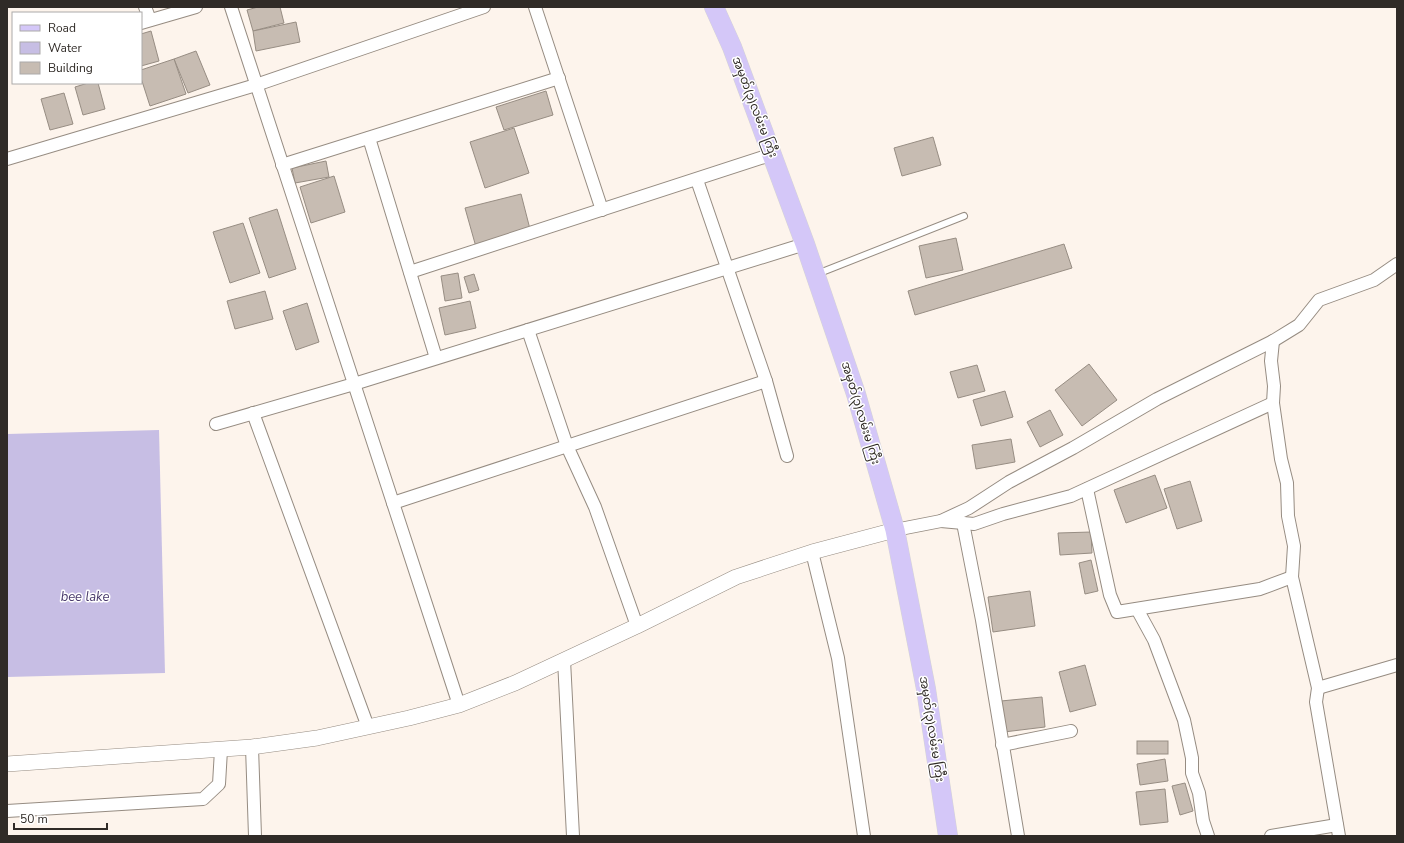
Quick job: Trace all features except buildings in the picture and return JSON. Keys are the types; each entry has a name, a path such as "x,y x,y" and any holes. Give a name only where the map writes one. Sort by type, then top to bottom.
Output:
{"main road":[{"name":"အမှတ်(၃)လမ်းမ ကြီး","path":"714,7 732,47 773,154 816,274 856,394 895,530 926,689 948,836"}],"street":[{"path":"145,7 145,22 196,7"},
{"path":"231,7 459,704"},
{"path":"7,158 256,85 484,7"},
{"path":"535,7 602,210"},
{"path":"282,165 559,78"},
{"path":"369,138 436,358"},
{"path":"410,272 697,180 773,154"},
{"path":"697,180 726,269 766,381 787,456"},
{"path":"216,424 354,384 805,244"},
{"path":"7,764 221,750 317,738 459,704 515,683 637,626 736,577 812,552 895,530 941,521 969,508 1009,482 1073,448 1157,399 1274,341 1299,325 1319,300 1374,280 1397,264"},
{"path":"528,330 567,446 595,507 637,626"},
{"path":"1271,836 1338,830 1316,702 1318,688 1292,578 1294,546 1288,516 1286,483 1273,403 1274,386 1271,361 1274,341"},
{"path":"393,503 766,381"},
{"path":"941,521 974,524 1003,514 1071,496 1273,403"},
{"path":"253,413 368,727"},
{"path":"1087,489 1110,595 1117,612 1260,589 1292,578"},
{"path":"964,523 982,620 1018,836"},
{"path":"812,552 838,658 864,836"},
{"path":"1137,609 1154,640 1184,720 1192,758 1192,773 1199,793 1203,821 1208,836"},
{"path":"564,660 573,836"},
{"path":"1318,688 1397,666"},
{"path":"1002,745 1071,731"},
{"path":"252,746 255,836"},
{"path":"7,811 203,799 219,784 221,750"}],"lane":[{"path":"816,274 964,216"}],"water":[{"name":"bee lake","path":"159,430 165,673 7,677 7,434"}]}
